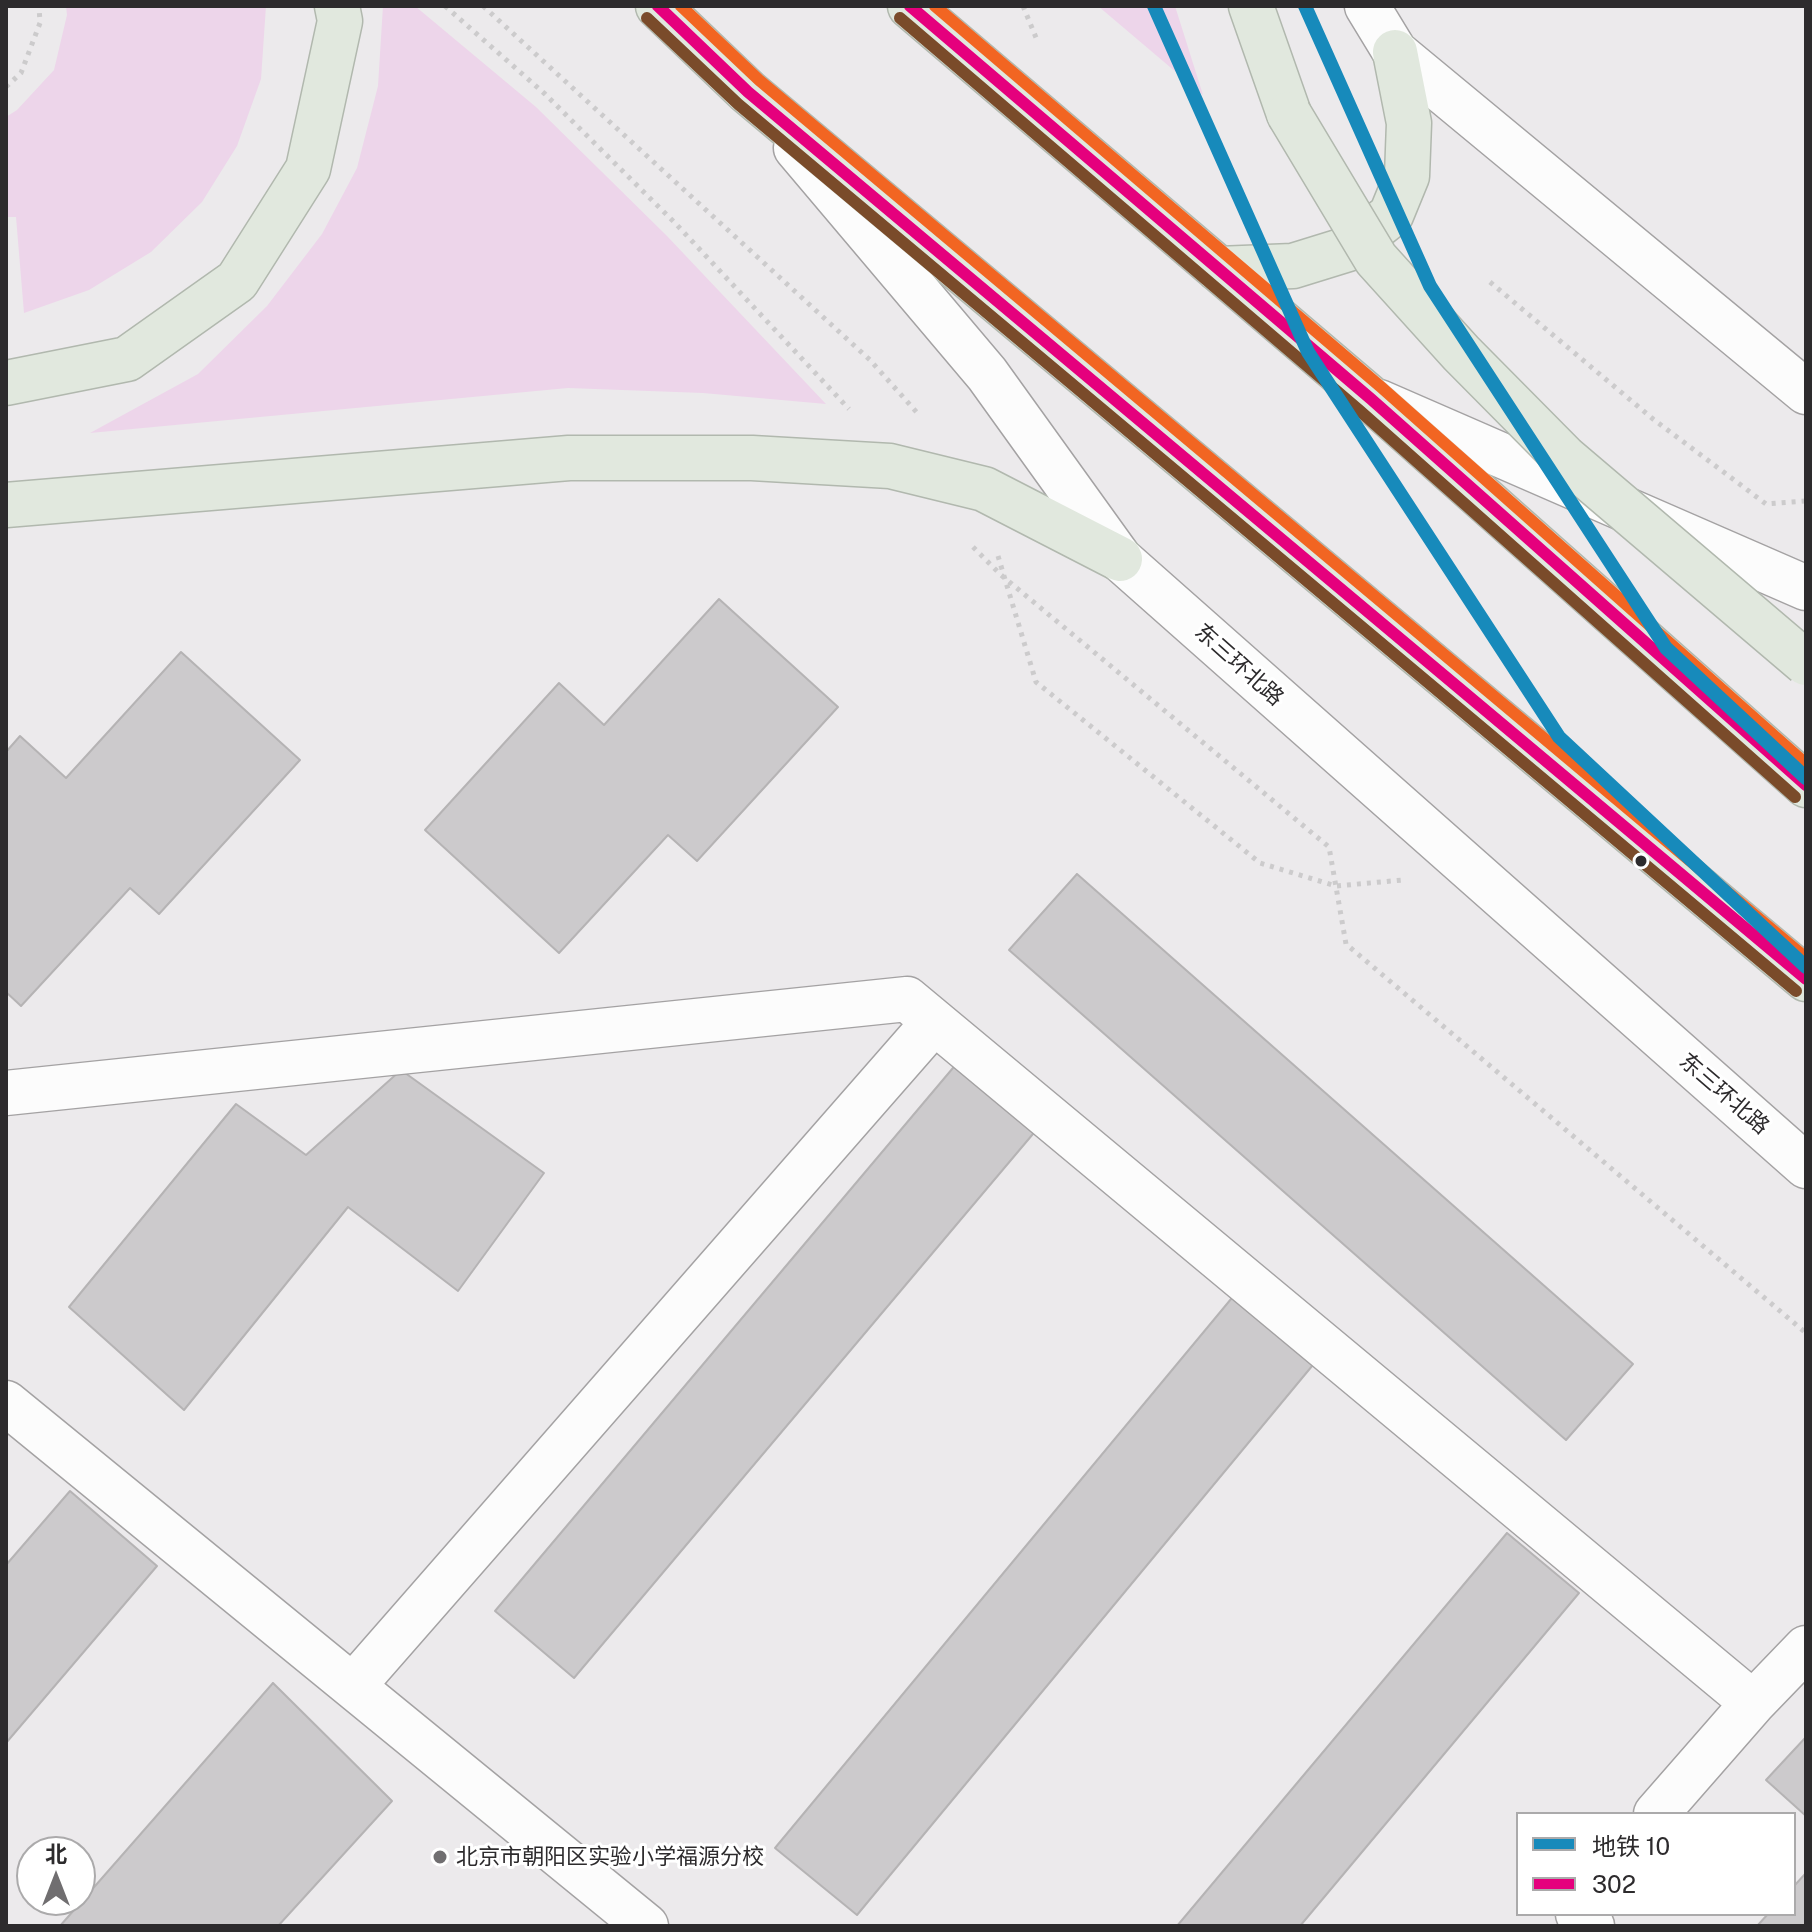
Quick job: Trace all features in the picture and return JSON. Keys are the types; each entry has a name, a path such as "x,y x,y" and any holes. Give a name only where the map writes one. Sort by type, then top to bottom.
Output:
{"highway":[{"path":"6,383 127,359 237,281 308,169 340,21 337,6"},
{"path":"658,6 748,92 1806,979"},
{"path":"910,6 1371,399 1806,785"},
{"path":"1251,6 1289,114 1376,259 1461,353 1565,458 1806,663"},
{"path":"1218,269 1293,266 1348,249 1391,215 1407,176 1409,123 1395,52"},
{"path":"6,505 569,458 752,458 890,466 984,489 1120,559"}],"street":[{"path":"1367,6 1395,52 1806,392"},
{"name":"东三环北路","path":"748,92 987,374 1120,559 1806,1166"},
{"path":"1371,399 1806,588"},
{"path":"6,1093 907,999 1753,1703"},
{"path":"353,1686 934,1022"},
{"path":"6,1403 646,1926"},
{"path":"1658,1812 1753,1703 1806,1648"}],"path":[{"path":"6,87 21,73 40,23 39,6"},
{"path":"445,6 545,94 676,224 839,396 890,466"},
{"path":"483,6 505,25"},
{"path":"1490,282 1653,419 1766,504 1806,501"},
{"path":"968,542 1001,575 1329,847 1346,944 1806,1333"}],"shaded area":[{"path":"66,6 266,6 261,79 237,146 202,202 151,252 89,290 24,313 16,217 6,217 6,117 17,110 54,70 67,15"},
{"path":"383,6 415,6 536,107 667,236 826,404 703,393 568,388 90,433 198,374 267,306 322,234 357,168 378,86"},
{"path":"1098,6 1175,6 1203,95"}],"building":[{"path":"719,599 838,707 697,861 668,835 559,953 425,830 559,683 604,725"},
{"path":"181,652 300,760 159,914 130,888 21,1006 6,992 6,752 20,736 66,778"},
{"path":"1077,874 1633,1364 1566,1440 1009,950"},
{"path":"958,1062 1038,1128 574,1678 495,1611"},
{"path":"401,1070 544,1173 458,1291 348,1207 184,1410 69,1307 236,1104 306,1155"},
{"path":"1241,1287 1322,1354 857,1915 775,1848"},
{"path":"70,1491 157,1566 6,1743 6,1565"},
{"path":"1507,1533 1579,1593 1300,1926 1177,1926"},
{"path":"273,1683 392,1801 278,1926 60,1926 69,1916 96,1916 96,1885"},
{"path":"1806,1737 1806,1816 1766,1780"},
{"path":"1806,1873 1806,1926 1757,1926 1766,1916 1796,1916 1796,1884"}],"metro line":[{"name":"10","path":"1154,6 1308,352 1559,737 1806,967"},
{"name":"10","path":"1305,6 1430,286 1666,648 1806,778"}],"transit line":[{"name":"302","path":"658,6 748,92 1806,979"},
{"path":"681,6 759,80 1806,958"},
{"name":"302","path":"910,6 1371,399 1806,785"},
{"path":"935,6 1381,387 1806,764"},
{"path":"647,18 738,104 1796,991"},
{"path":"900,18 1360,411 1795,797"}],"place":[{"name":"北京市朝阳区实验小学福源分校","path":"440,1857"}]}
